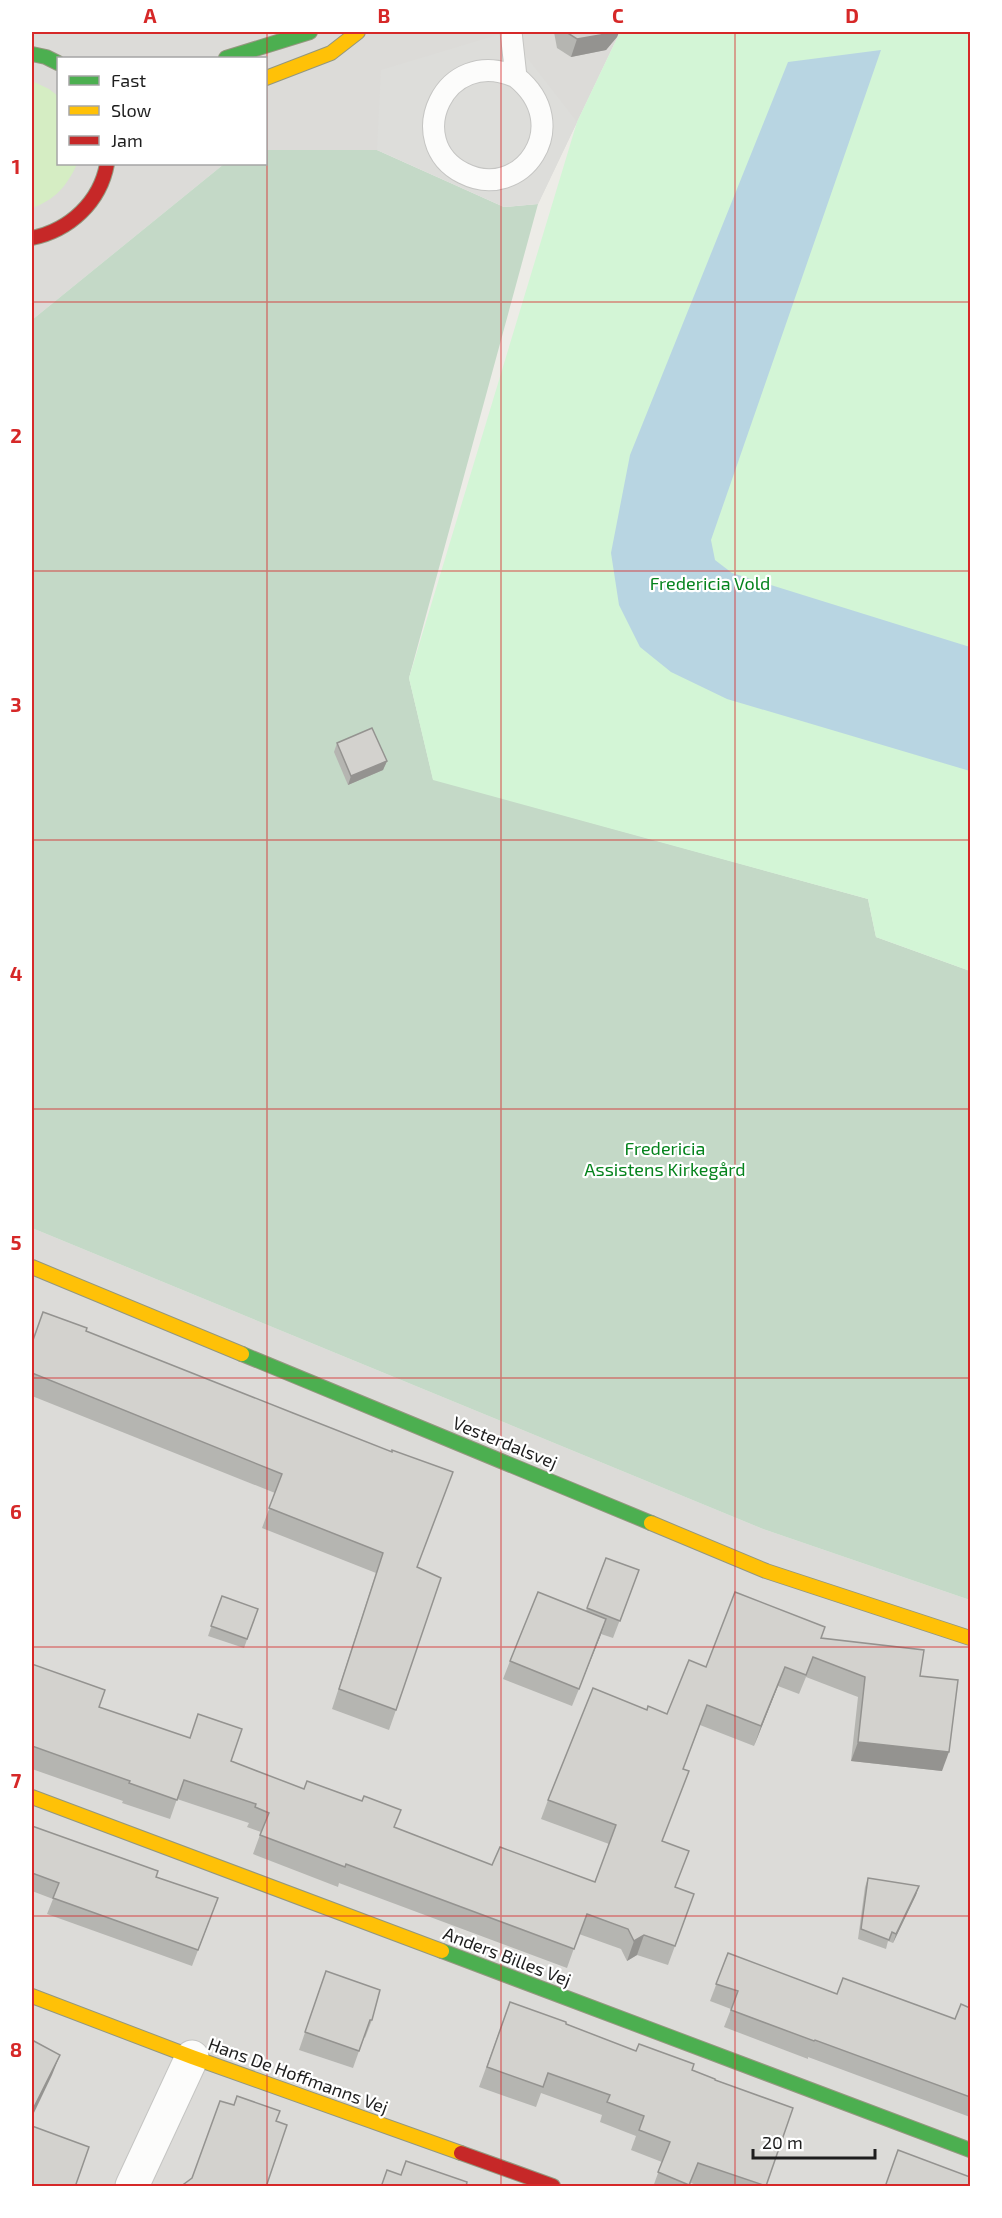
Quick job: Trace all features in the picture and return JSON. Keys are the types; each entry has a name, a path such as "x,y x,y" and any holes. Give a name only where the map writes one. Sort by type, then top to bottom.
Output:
{"street":[{"path":"229,57 310,32"},
{"path":"267,78 331,52 358,32"},
{"path":"32,54 57,62"},
{"path":"32,238 63,227 87,207 103,181 107,165"},
{"name":"Vesterdalsvej","path":"32,1267 766,1571 970,1638"},
{"name":"Anders Billes Vej","path":"32,1797 970,2150"},
{"name":"Hans De Hoffmanns Vej","path":"32,1996 192,2057 553,2187"},
{"path":"132,2187 192,2057"}],"lane":[{"path":"511,32 516,77 528,87 537,100 542,114 543,130 539,144 534,155 526,164 502,178 483,179 452,166 442,154 434,130 435,112 441,97 460,78 475,71 491,70 516,77"}],"shaded area":[{"path":"32,32 620,32 538,204 377,150 267,150 267,57 57,57 57,165 223,165 32,320"},
{"path":"507,32 577,122 538,204 504,207 377,150 381,70"},
{"path":"32,1228 763,1529 970,1600 970,2186 32,2186"}],"green space":[{"name":"Fredericia Vold","path":"620,32 970,32 970,971 876,937 868,899 433,780 409,678 577,122"},
{"path":"32,81 57,95 57,165 76,165 69,179 54,196 32,208"},
{"name":"Fredericia Assistens Kirkegård","path":"267,150 377,150 504,207 538,204 409,678 433,779 868,899 876,937 970,971 970,1600 763,1529 32,1228 32,320 223,165 267,165"}],"water":[{"path":"881,50 711,540 715,560 732,573 970,647 970,771 727,699 671,672 640,647 619,605 611,553 630,455 788,62"}],"building":[{"path":"566,32 613,32 577,39"},
{"path":"372,728 387,761 351,776 337,743"},
{"path":"43,1312 392,1452 392,1450 453,1472 417,1567 441,1578 396,1710 339,1689 383,1553 269,1508 282,1474 32,1373 32,1343"},
{"path":"606,1558 639,1570 620,1621 587,1608"},
{"path":"538,1592 606,1619 579,1689 510,1661"},
{"path":"735,1592 825,1627 821,1638 924,1650 920,1676 958,1680 949,1752 858,1742 865,1677 813,1657 806,1675 785,1667 761,1726 707,1705 683,1769 689,1771 662,1841 689,1851 675,1887 694,1894 675,1946 644,1935 634,1941 628,1929 587,1914 574,1949 346,1864 345,1867 260,1835 269,1813 255,1807 256,1804 184,1780 177,1800 32,1746 32,1664 105,1690 99,1707 190,1738 198,1714 242,1729 231,1761 304,1789 307,1781 362,1801 364,1796 401,1810 394,1827 492,1865 500,1847 595,1882 616,1825 548,1800 593,1688 647,1710 648,1706 667,1714 689,1660 706,1667"},
{"path":"222,1596 258,1609 247,1639 211,1626"},
{"path":"32,1826 158,1871 156,1877 218,1898 198,1950 53,1898 59,1883 32,1873"},
{"path":"868,1878 919,1886 896,1934 892,1932 889,1940 861,1929"},
{"path":"728,1953 837,1994 843,1978 955,2019 961,2004 970,2008 970,2097 731,2010 738,1991 716,1984"},
{"path":"326,1971 380,1990 372,2020 370,2020 359,2051 305,2032"},
{"path":"510,2002 636,2051 639,2044 694,2064 692,2070 793,2108 766,2186 698,2163 689,2185 658,2172 670,2142 639,2130 644,2116 607,2102 610,2095 548,2073 543,2087 487,2067"},
{"path":"32,2040 60,2055 32,2111"},
{"path":"237,2096 280,2111 276,2121 287,2125 266,2187 180,2187 192,2178 220,2101 234,2105"},
{"path":"32,2126 89,2147 75,2187 32,2187"},
{"path":"898,2150 970,2177 970,2187 885,2187"},
{"path":"406,2161 467,2182 466,2187 381,2187 387,2170 401,2175"}],"traffic: fast":[{"path":"229,57 310,32"},
{"path":"32,54 57,62"},
{"path":"242,1354 651,1523"},
{"path":"442,1951 970,2150"}],"traffic: slow":[{"path":"267,78 331,53 358,32"},
{"path":"32,1267 242,1354"},
{"path":"651,1523 766,1571 970,1638"},
{"path":"32,1797 442,1951"},
{"path":"32,1996 192,2057 461,2153"}],"traffic: jam":[{"path":"32,238 59,228 81,212 98,190 107,165"},
{"path":"461,2153 553,2186"}]}
